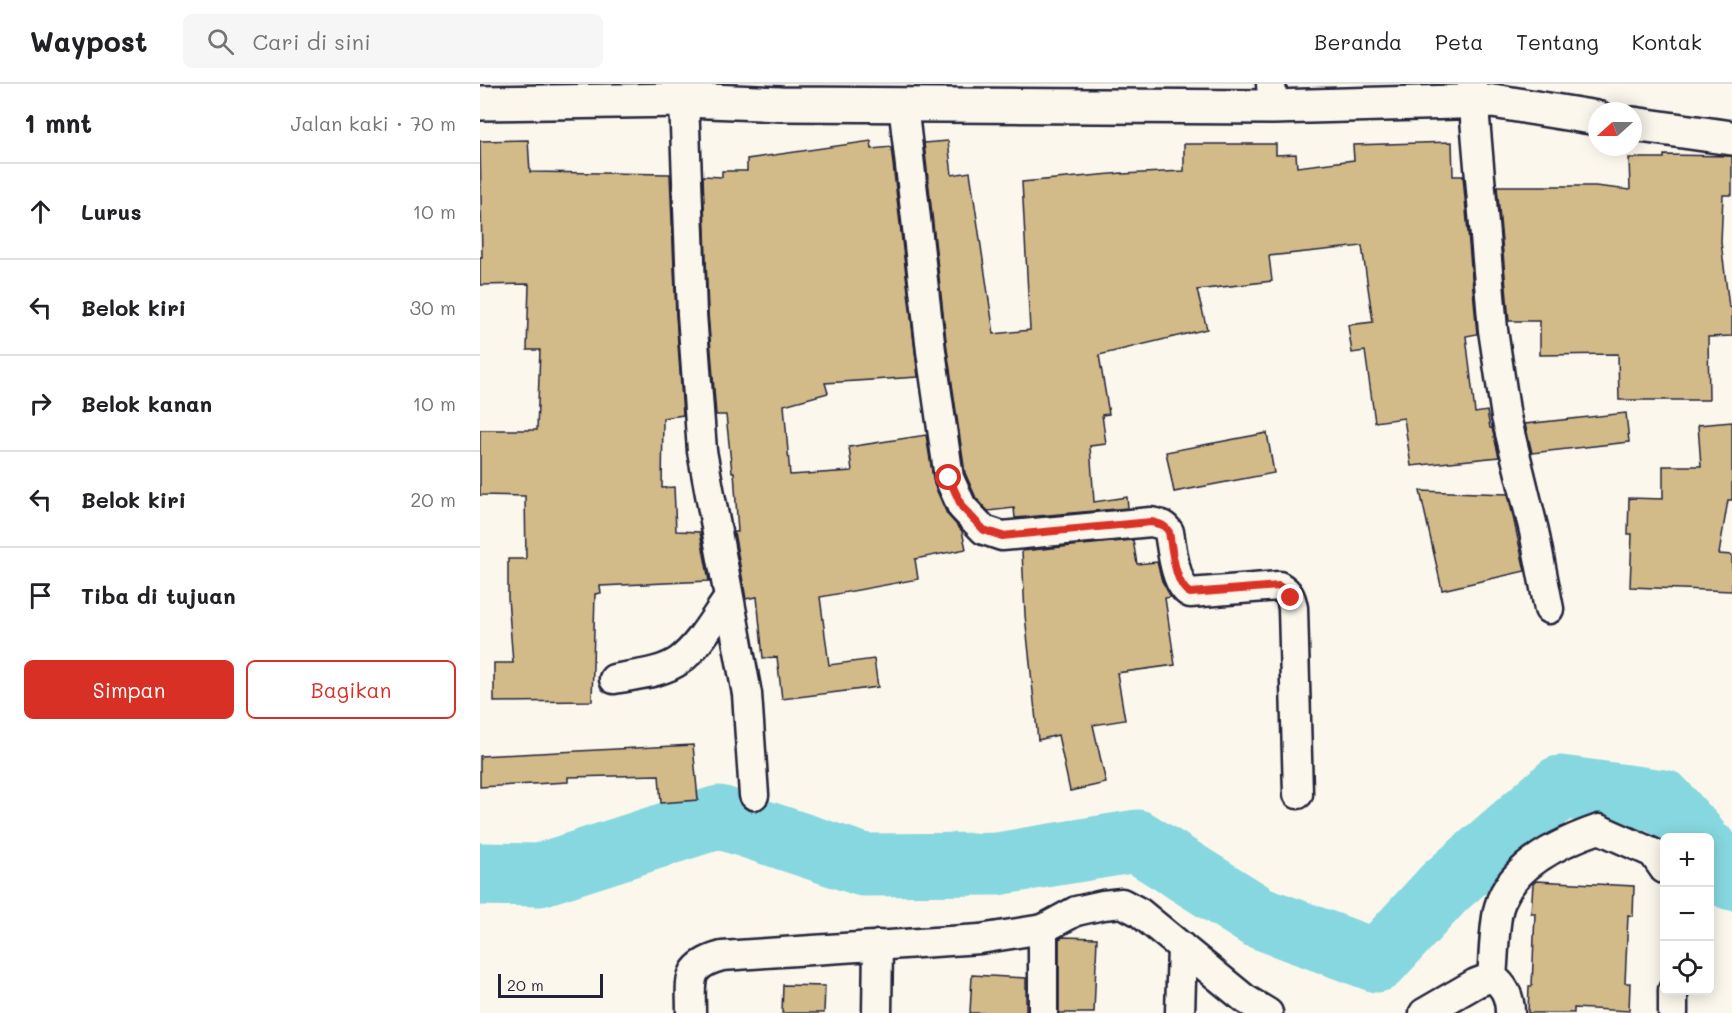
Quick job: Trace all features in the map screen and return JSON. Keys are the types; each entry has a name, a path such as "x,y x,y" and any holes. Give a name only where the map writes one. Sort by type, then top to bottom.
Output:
{"street":[{"path":"1472,92 1493,330 1506,417 1534,531 1549,609"},
{"path":"480,104 684,100 781,104 903,104 1472,92 1493,100 1588,116"},
{"path":"684,100 692,314 702,451 747,694 754,795"},
{"path":"903,104 931,351 949,478 962,507 984,530 1002,536 1151,522 1159,524 1166,526 1169,532 1179,581 1186,592 1279,586 1287,592 1293,608 1298,794"},
{"path":"1642,125 1732,138"},
{"path":"614,679 655,670 680,660 699,639 729,598"},
{"path":"1491,977 1499,906 1512,881 1535,860 1578,836 1599,829 1653,853 1660,862"},
{"path":"691,1013 691,980 696,968 706,960 722,956 980,939 1043,929 1076,911 1122,903 1139,912 1245,999 1268,1013"},
{"path":"1043,929 1043,1013"},
{"path":"878,945 878,1013"},
{"path":"1180,1013 1182,946"},
{"path":"1424,1013 1476,983 1491,977"},
{"path":"1491,977 1501,984 1510,1000 1510,1013"},
{"path":"1673,995 1673,1013"}],"building":[{"path":"528,140 530,172 670,174 683,415 663,418 662,488 674,487 676,531 700,532 709,581 600,586 601,593 595,594 592,701 494,702 494,663 513,663 508,598 508,559 526,559 525,496 480,495 480,430 537,430 540,350 527,350 529,284 480,285 480,257 482,257 480,141"},
{"path":"871,141 872,149 891,147 918,377 825,383 828,393 784,405 790,475 852,471 849,447 926,435 934,484 947,514 962,531 966,549 915,559 918,579 820,597 829,665 874,659 878,687 782,699 777,657 763,658 757,597 746,599 734,532 738,532 734,472 732,472 726,415 716,415 708,313 703,176 722,177 722,171 747,171 747,159"},
{"path":"948,141 952,175 970,172 994,334 1030,330 1022,182 1122,173 1184,171 1184,144 1276,144 1276,155 1296,154 1297,167 1354,160 1353,145 1452,142 1453,176 1463,176 1477,334 1466,336 1475,413 1487,411 1499,457 1411,466 1404,418 1375,422 1365,351 1352,353 1348,325 1373,322 1362,246 1269,256 1272,281 1197,290 1207,329 1099,355 1109,414 1102,415 1106,444 1090,446 1094,502 1127,497 1128,508 1015,518 1014,508 988,511 976,498 965,473 947,349 924,143"},
{"path":"1664,155 1732,156 1732,195 1723,195 1721,242 1729,307 1732,307 1732,336 1708,337 1709,400 1619,400 1618,354 1540,355 1540,321 1509,321 1497,186 1595,186 1630,190 1629,158 1664,158"},
{"path":"1626,413 1629,442 1532,453 1525,424"},
{"path":"1732,422 1732,500 1728,500 1719,554 1732,555 1732,591 1630,587 1632,534 1628,534 1629,498 1663,499 1663,466 1701,466 1698,425"},
{"path":"1267,433 1274,473 1174,492 1166,452"},
{"path":"1420,491 1508,494 1525,571 1442,590"},
{"path":"1133,540 1137,564 1157,562 1162,581 1171,597 1165,598 1175,665 1117,673 1125,720 1093,725 1106,783 1070,791 1058,735 1038,740 1025,615 1022,551"},
{"path":"693,745 698,800 661,803 659,775 568,777 568,782 480,787 480,756"},
{"path":"1536,881 1634,886 1633,916 1628,915 1625,983 1630,983 1629,1011 1574,1008 1574,1013 1528,1013 1529,986 1532,986 1535,913 1531,913 1533,884"},
{"path":"1063,937 1097,938 1094,1013 1059,1013 1059,939"},
{"path":"972,975 1026,978 1026,1013 970,1013"},
{"path":"783,985 825,986 824,1013 782,1013"}],"waterway":[{"path":"480,874 539,875 719,817 864,865 997,864 1137,841 1258,917 1377,961 1445,887 1560,787 1663,801 1692,833"},
{"path":"1714,858 1732,879"}],"route":[{"path":"949,478 962,507 984,530 1002,536 1151,522 1166,526 1179,581 1186,592 1279,586 1291,598"}]}
